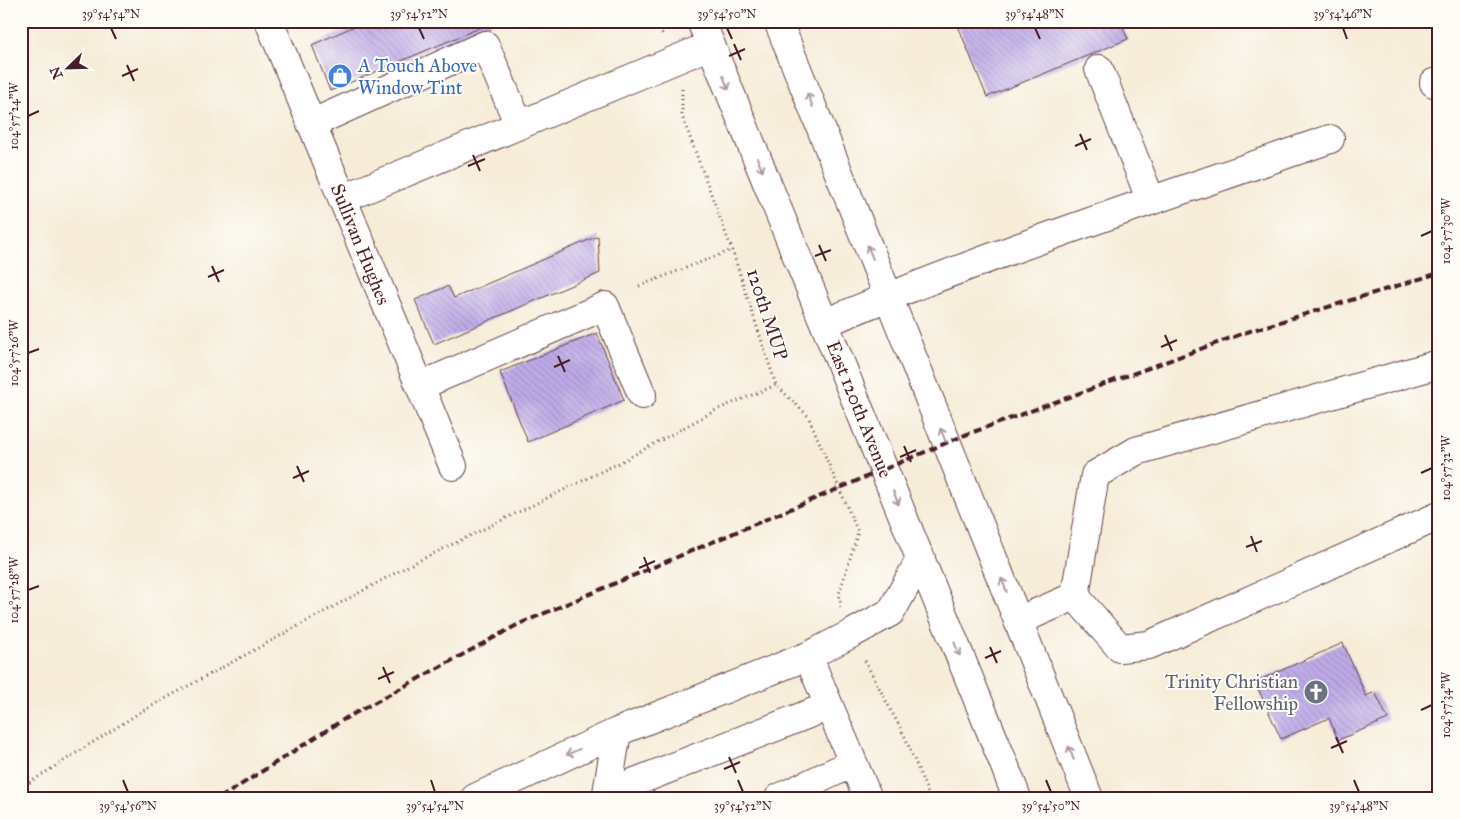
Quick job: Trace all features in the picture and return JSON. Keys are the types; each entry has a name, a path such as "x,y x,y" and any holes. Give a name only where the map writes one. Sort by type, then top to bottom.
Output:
{"main road":[{"name":"Sullivan Hughes","path":"269,21 453,466"},
{"path":"778,21 1089,798"},
{"path":"342,199 672,61 706,33"},
{"name":"East 120th Avenue","path":"706,33 1017,798"},
{"path":"311,124 485,45 519,125"},
{"path":"1099,69 1151,201"},
{"path":"825,323 888,297 1040,240 1330,139"},
{"path":"420,386 605,306 642,395"},
{"path":"1075,596 1095,475 1136,451 1439,364"},
{"path":"1075,596 1120,648 1149,645 1439,516"},
{"path":"475,798 617,732 808,656 847,622 891,612 920,558"},
{"path":"1018,622 1075,596"},
{"path":"808,656 868,798"},
{"path":"617,732 607,794 829,706"},
{"path":"779,798 853,763"}],"path":[{"name":"120th MUP","path":"647,21 660,29 681,86 682,116 732,250 776,385 808,416 858,532 839,594 847,622"},
{"path":"638,286 732,250"},
{"path":"21,788 138,713 408,566 621,462 716,410 776,385"},
{"path":"847,622 905,737 930,798"}],"building":[{"path":"366,21 496,21 330,91 312,45"},
{"path":"956,21 1120,21 1128,39 987,97"},
{"path":"598,236 600,273 434,344 415,300 448,286 454,298"},
{"path":"597,333 624,400 528,442 500,372"},
{"path":"1343,643 1366,696 1375,692 1388,719 1338,740 1329,718 1281,739 1255,682"}],"railway":[{"path":"220,798 346,718 519,624 965,435 1247,332 1439,273"}],"place":[{"name":"A Touch Above Window Tint","path":"340,76"},
{"name":"Trinity Christian Fellowship","path":"1316,692"}]}
